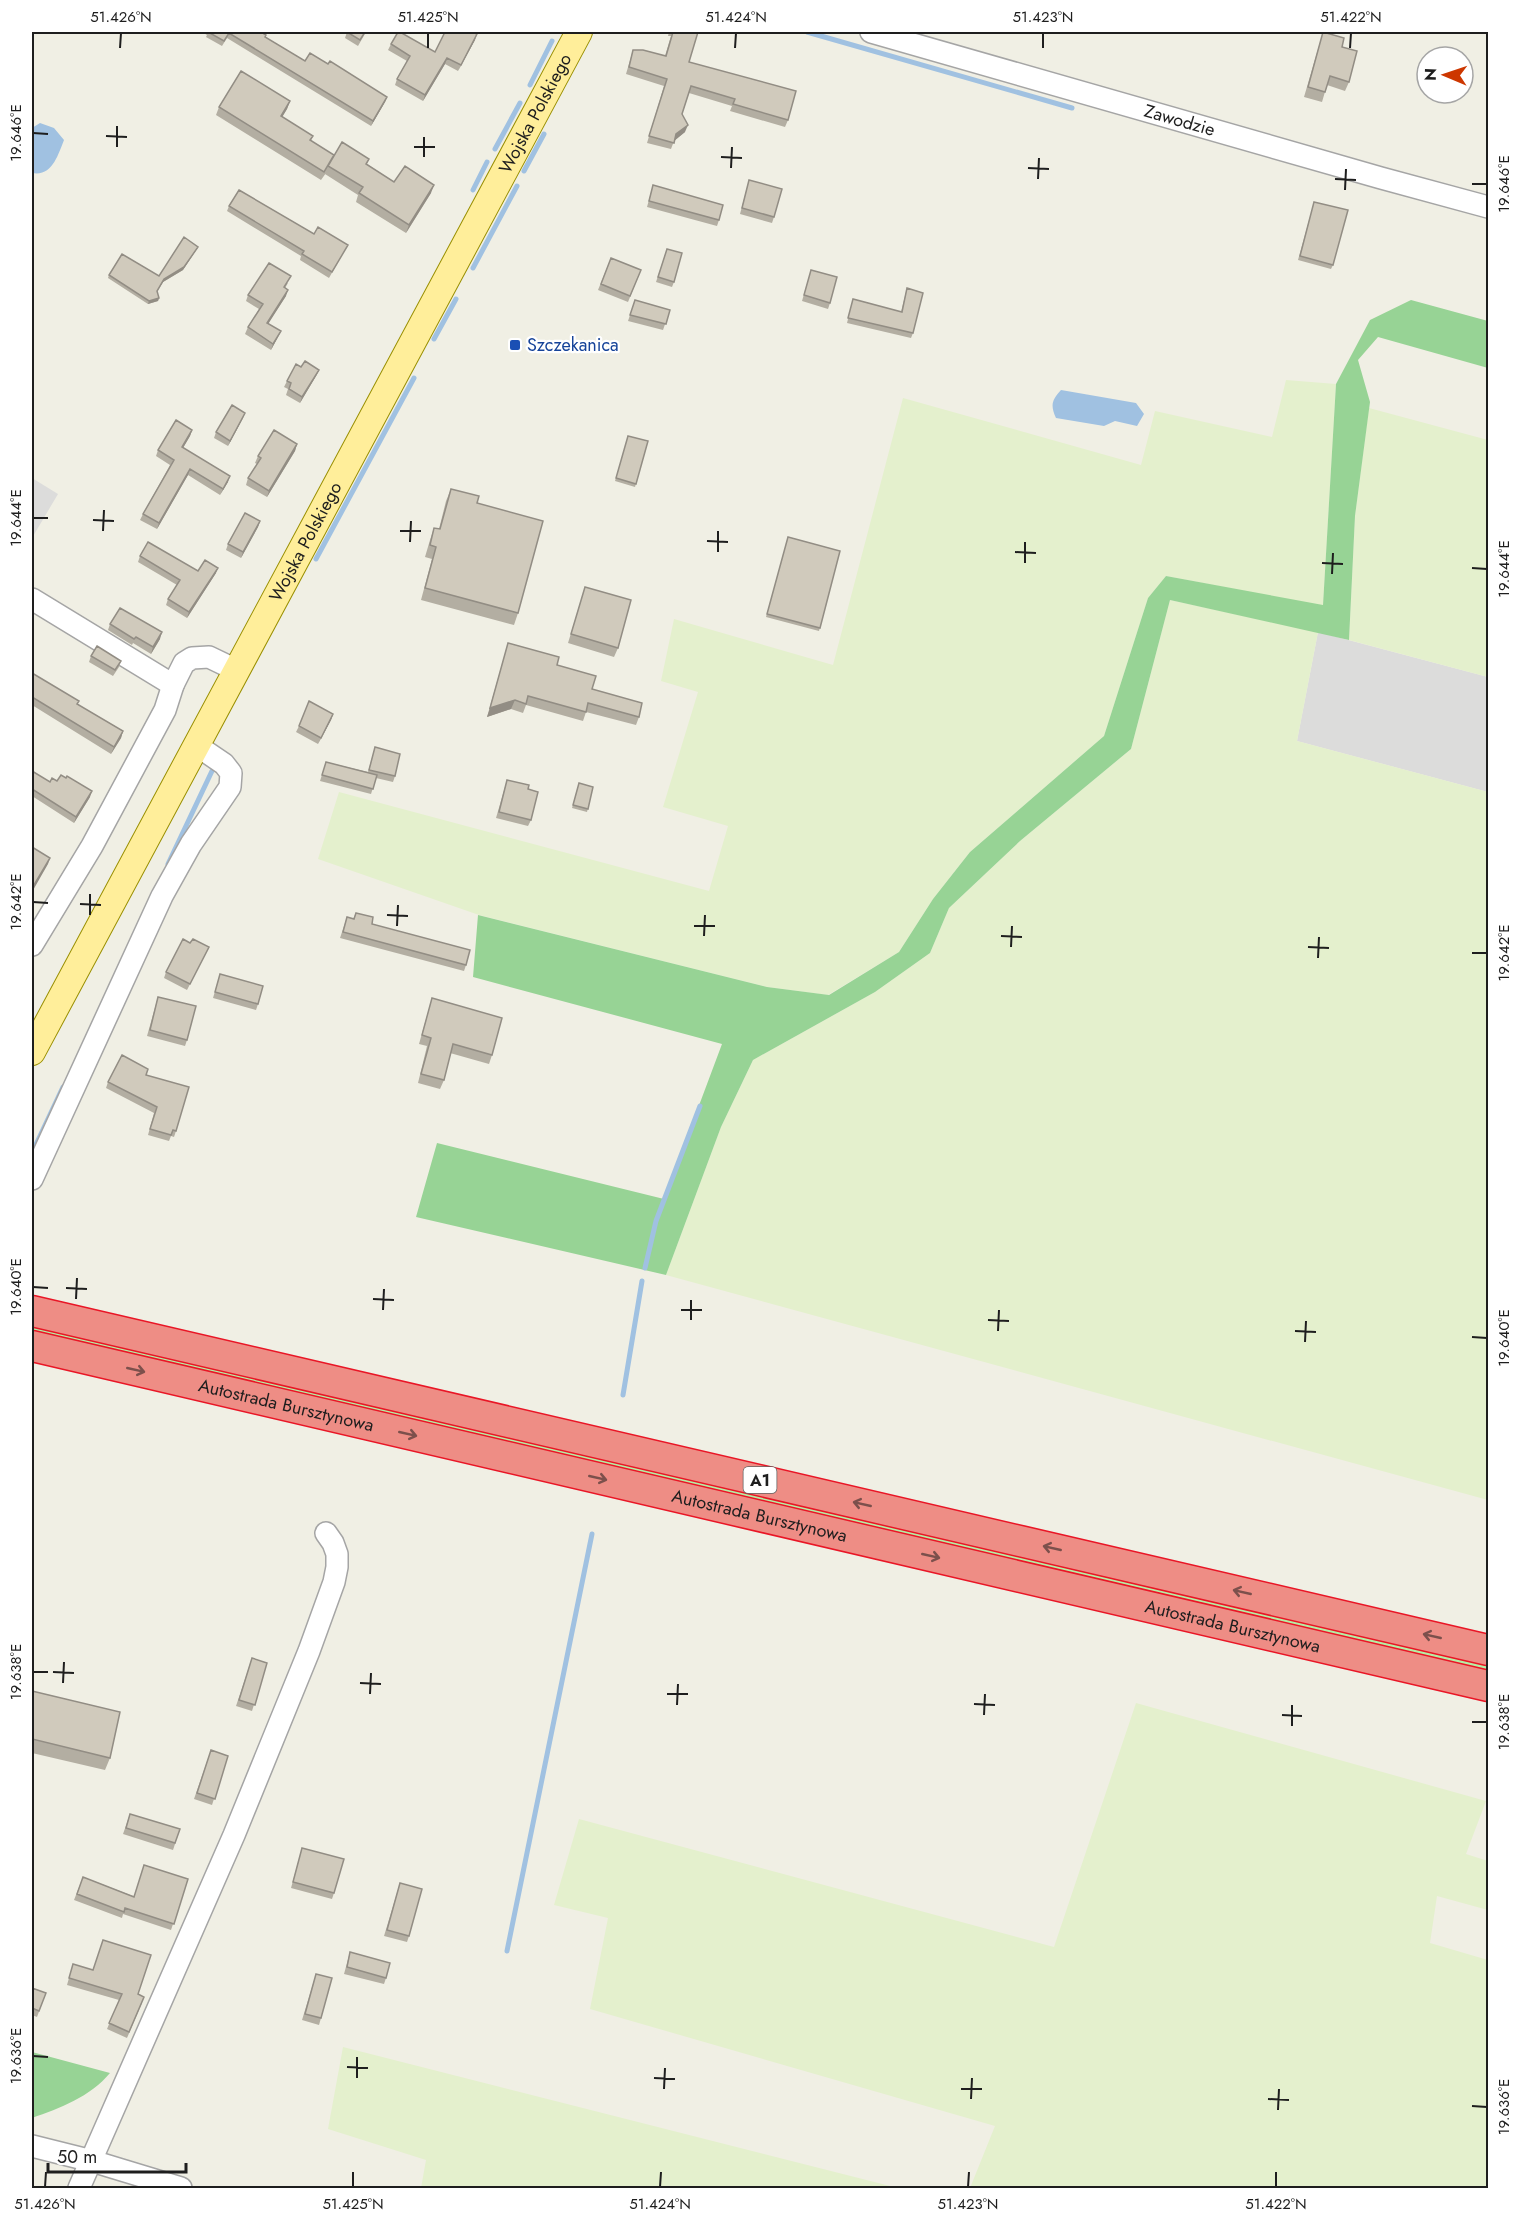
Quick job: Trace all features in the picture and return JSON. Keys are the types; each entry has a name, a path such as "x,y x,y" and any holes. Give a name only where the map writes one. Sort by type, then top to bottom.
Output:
{"highway":[{"name":"Autostrada Bursztynowa","path":"32,1311 1488,1650"},
{"name":"Autostrada Bursztynowa","path":"32,1346 1488,1686"}],"main road":[{"name":"Wojska Polskiego","path":"32,1052 574,33"}],"street":[{"name":"Zawodzie","path":"871,32 1488,207"},
{"path":"32,599 172,685"},
{"path":"32,945 92,846 165,710 172,685 184,663 192,658 208,657 236,670"},
{"path":"32,1179 162,896 191,844 230,787 231,773 224,764 196,745"},
{"path":"79,2188 234,1835 309,1651 334,1582 337,1567 337,1554 326,1533"},
{"path":"32,2146 92,2161 181,2188"}],"shaded area":[{"path":"32,478 58,494 32,538"},
{"path":"1318,632 1488,677 1488,792 1297,741"}],"green space":[{"path":"1411,300 1488,321 1488,368 1378,337 1358,360 1370,402 1355,516 1349,640 1170,600 1131,749 1020,841 949,908 930,953 875,992 753,1060 721,1127 666,1275 416,1217 437,1143 664,1199 722,1044 473,977 478,915 767,987 829,995 899,952 933,899 970,852 1104,736 1148,598 1166,576 1323,605 1336,384 1370,320"},
{"path":"1286,380 1336,384 1323,606 1166,576 1148,598 1104,736 970,852 933,899 899,952 828,995 767,987 479,915 318,859 339,792 709,891 728,826 663,807 698,692 661,681 674,619 833,665 903,398 1141,465 1155,411 1272,437"},
{"path":"1369,408 1488,440 1488,677 1349,640 1355,516"},
{"path":"1170,600 1318,632 1297,741 1488,792 1488,1500 666,1275 721,1127 753,1060 875,992 930,953 949,908 1020,841 1131,749"},
{"path":"32,1322 1488,1661 1488,1674 32,1335"},
{"path":"1136,1703 1486,1801 1466,1854 1488,1861 1488,1910 1437,1896 1430,1943 1488,1960 1488,2188 970,2188 995,2126 590,2009 608,1918 554,1905 579,1819 1054,1947"},
{"path":"343,2047 898,2188 421,2188 426,2160 328,2129"},
{"path":"32,2052 110,2073 84,2095 64,2106 32,2118"}],"water":[{"path":"40,123 54,128 64,140 53,164 45,172 32,173 32,128"},
{"path":"1061,390 1136,403 1144,414 1137,426 1115,421 1104,426 1056,418 1053,403"}],"building":[{"path":"208,32 261,32 266,35 265,37 305,61 310,53 328,64 330,61 387,97 373,121 229,33 224,41"},
{"path":"347,32 365,32 360,40"},
{"path":"398,32 435,52 445,32 477,34 461,65 447,58 425,95 397,79 410,56 391,44"},
{"path":"673,32 698,32 689,62 796,91 788,120 733,104 735,99 691,86 682,114 688,125 676,134 674,143 649,136 667,79 629,67 633,50 666,56"},
{"path":"1323,32 1344,38 1342,47 1357,51 1349,82 1330,76 1325,92 1308,87"},
{"path":"241,71 290,101 281,116 313,136 310,140 334,155 324,172 219,107"},
{"path":"342,142 369,159 366,164 394,182 405,166 434,185 409,225 359,193 363,187 328,166"},
{"path":"749,180 782,189 774,217 742,208"},
{"path":"653,185 723,205 719,220 649,201"},
{"path":"239,190 314,234 318,227 348,245 332,272 302,254 304,251 229,206"},
{"path":"1314,202 1348,210 1333,265 1300,256"},
{"path":"184,237 198,247 184,267 164,279 157,291 159,298 149,301 109,275 122,254 159,276"},
{"path":"667,249 682,253 674,282 658,277"},
{"path":"611,258 641,270 630,296 601,284"},
{"path":"269,263 291,276 284,287 288,290 267,323 281,331 273,344 248,327 263,304 248,295"},
{"path":"811,270 837,277 830,303 804,295"},
{"path":"907,288 923,293 913,333 848,318 853,299 902,312"},
{"path":"635,300 670,310 666,324 630,315"},
{"path":"305,361 319,370 302,397 289,389 291,383 287,381 296,364 301,367"},
{"path":"232,405 245,413 230,441 216,432"},
{"path":"176,420 192,430 182,447 230,476 223,489 190,469 159,523 143,514 174,460 158,450"},
{"path":"274,430 297,444 269,491 248,478 261,458 258,456"},
{"path":"628,436 648,441 636,484 616,478"},
{"path":"451,489 479,496 477,503 543,521 518,613 425,588 436,547 430,545 434,528 440,529"},
{"path":"245,513 260,521 243,552 228,544"},
{"path":"788,537 840,551 820,628 767,614"},
{"path":"148,542 198,571 205,560 218,568 189,612 168,599 180,580 140,556"},
{"path":"585,587 631,600 618,648 571,634"},
{"path":"120,608 162,632 153,647 136,637 134,639 110,624"},
{"path":"508,643 559,657 557,665 596,676 592,689 642,703 639,717 588,703 586,712 528,696 526,704 515,700 490,708"},
{"path":"97,646 121,661 115,670 91,656"},
{"path":"32,673 79,701 77,704 123,731 114,747 32,697"},
{"path":"309,701 333,714 321,738 299,726"},
{"path":"375,747 400,754 395,776 369,770"},
{"path":"326,762 377,775 373,789 322,775"},
{"path":"32,771 50,782 52,778 57,781 61,775 66,778 67,776 92,791 76,817 32,789"},
{"path":"507,780 529,785 528,789 538,792 531,820 499,812"},
{"path":"579,783 593,787 588,809 573,805"},
{"path":"32,847 50,858 34,885 32,884"},
{"path":"356,913 373,917 372,924 470,950 466,965 343,932 347,917 354,919"},
{"path":"183,939 190,943 193,939 209,947 190,984 166,972"},
{"path":"220,974 263,986 258,1004 215,992"},
{"path":"158,997 196,1006 187,1040 150,1030"},
{"path":"432,998 502,1018 492,1055 453,1044 444,1080 421,1074 431,1038 422,1035"},
{"path":"122,1055 148,1069 146,1075 189,1087 176,1131 173,1130 171,1135 150,1129 157,1107 108,1082"},
{"path":"252,1658 267,1663 255,1705 239,1700"},
{"path":"32,1691 120,1712 110,1758 32,1739"},
{"path":"211,1750 228,1756 215,1799 197,1793"},
{"path":"130,1814 180,1829 175,1843 126,1828"},
{"path":"302,1848 344,1859 334,1893 293,1882"},
{"path":"144,1865 188,1879 174,1924 125,1908 124,1912 77,1894 83,1877 134,1897"},
{"path":"400,1883 422,1889 409,1936 387,1930"},
{"path":"103,1940 151,1955 138,1994 144,1997 129,2032 109,2023 122,1994 69,1978 73,1964 93,1970"},
{"path":"350,1952 390,1963 386,1978 347,1967"},
{"path":"316,1974 332,1978 321,2018 305,2014"},
{"path":"32,1988 46,1993 39,2011 32,2008"}],"waterway":[{"path":"807,32 1072,108"},
{"path":"530,85 552,41"},
{"path":"495,149 520,103"},
{"path":"524,171 544,134"},
{"path":"473,190 487,162"},
{"path":"473,268 517,186"},
{"path":"434,339 456,299"},
{"path":"316,559 414,378"},
{"path":"168,864 212,771"},
{"path":"32,1153 63,1087"},
{"path":"645,1268 656,1221 700,1106"},
{"path":"623,1395 642,1281"},
{"path":"507,1951 592,1534"}],"place":[{"name":"Szczekanica","path":"515,345"}]}
